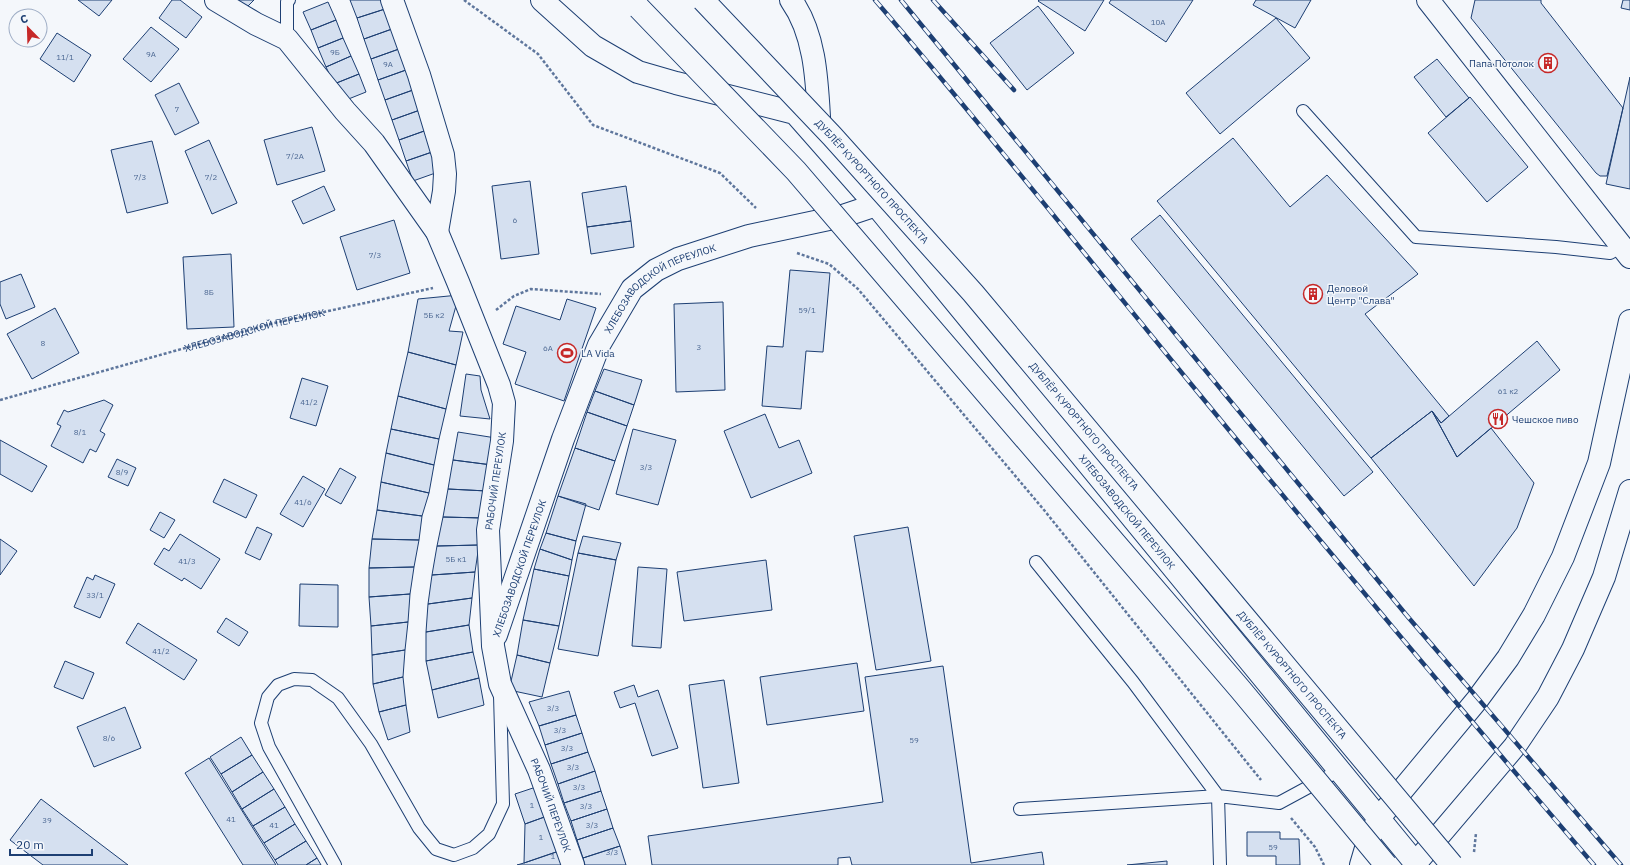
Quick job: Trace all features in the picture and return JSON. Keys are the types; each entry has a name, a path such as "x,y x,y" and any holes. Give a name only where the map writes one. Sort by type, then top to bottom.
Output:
{"main road":[{"path":"216,0 256,24 287,39 344,111 374,143 437,232 458,282"},
{"path":"392,0 419,75 443,155 445,174 437,232"},
{"name":"ХЛЕБОЗАВОДСКОЙ ПЕРЕУЛОК","path":"542,0 592,46 638,72 676,84 795,113 876,205 1340,770 1415,864"},
{"name":"ДУБЛЁР КУРОРТНОГО ПРОСПЕКТА","path":"703,0 832,136 972,293 1452,865"},
{"path":"791,0 797,8 811,47 821,142"},
{"path":"1428,0 1626,251"},
{"path":"639,8 796,171 1240,689 1386,865"},
{"name":"ХЛЕБОЗАВОДСКОЙ ПЕРЕУЛОК","path":"492,646 571,418 599,344 632,289 656,270 678,259 749,236 843,216 876,205"},
{"name":"РАБОЧИЙ ПЕРЕУЛОК","path":"458,282 499,384 504,403 502,441 488,530 492,646 500,684 539,770 573,865"},
{"path":"1361,865 1369,838 1379,818 1477,700 1508,658 1534,615 1560,563 1599,463 1630,321"},
{"path":"1415,864 1515,746 1548,698 1573,649 1604,577 1630,491"}],"lane":[{"path":"287,39 287,2 289,0"},
{"path":"1303,111 1416,237 1556,247 1610,253 1626,251"},
{"path":"1036,562 1133,682 1218,796 1220,865"},
{"path":"335,865 269,747 261,723 268,697 278,685 294,679 312,680 338,698 371,744 419,828 436,849 454,855 473,848 489,834 503,804 500,684"},
{"path":"1020,809 1218,796 1279,803 1340,770"}],"path":[{"path":"464,0 538,54 593,125 720,173 778,230"},
{"path":"793,251 828,264 858,289 1044,510 1315,848 1324,865"},
{"name":"ХЛЕБОЗАВОДСКОЙ ПЕРЕУЛОК","path":"0,400 274,323 458,282"},
{"path":"474,320 491,314 514,296 531,289 567,290 627,297"},
{"path":"1475,854 1475,836 1478,829"}],"building":[{"path":"78,0 112,0 99,16"},
{"path":"172,0 180,0 202,17 186,38 159,18"},
{"path":"238,0 254,0 247,7"},
{"path":"350,0 382,0 385,9 357,18"},
{"path":"1104,0 1085,31 1038,1"},
{"path":"1111,0 1193,0 1166,42 1109,3"},
{"path":"1256,0 1311,0 1295,28 1253,5"},
{"name":"Папа Потолок","path":"1475,0 1541,0 1541,3 1623,108 1607,176 1600,176 1596,173 1471,18"},
{"path":"1623,0 1630,0 1630,10 1621,8"},
{"path":"328,2 336,20 311,30 303,12"},
{"path":"1038,6 1074,53 1027,90 990,43"},
{"path":"385,9 392,29 364,39 357,18"},
{"path":"1276,18 1310,58 1220,134 1186,93"},
{"path":"336,20 343,38 318,48 311,30"},
{"path":"151,27 179,49 151,82 123,59"},
{"path":"392,29 399,49 371,59 364,39"},
{"path":"57,33 91,55 74,82 40,59"},
{"path":"343,38 351,56 326,67 318,48"},
{"path":"399,49 406,70 378,80 371,59"},
{"path":"351,56 359,74 334,84 326,67"},
{"path":"1437,59 1469,98 1446,117 1414,77"},
{"path":"406,70 413,90 385,100 378,80"},
{"path":"359,74 366,92 341,102 334,84"},
{"path":"1630,77 1630,189 1606,184"},
{"path":"179,83 199,123 175,135 155,95"},
{"path":"413,90 420,110 392,120 385,100"},
{"path":"1470,97 1528,167 1487,202 1428,133"},
{"path":"420,110 427,130 399,140 392,120"},
{"path":"312,127 325,171 277,185 264,140"},
{"path":"427,130 435,151 406,161 399,140"},
{"name":"Деловой Центр \"Слава\"","path":"1233,138 1290,207 1327,175 1418,274 1365,314 1449,416 1441,423 1432,411 1371,458 1157,201"},
{"path":"209,140 237,203 212,214 185,151"},
{"path":"152,141 168,203 127,213 111,150"},
{"path":"435,151 441,171 413,181 406,161"},
{"path":"530,181 539,254 501,259 492,186"},
{"path":"324,186 335,210 303,224 292,201"},
{"path":"626,186 631,221 587,227 582,193"},
{"path":"1160,215 1373,472 1344,496 1131,239"},
{"path":"394,220 410,273 357,290 340,237"},
{"path":"631,221 634,247 591,254 587,227"},
{"path":"231,254 234,327 187,329 183,257"},
{"path":"790,270 830,273 823,352 806,351 801,409 762,406 767,346 783,347"},
{"path":"21,274 35,307 6,319 0,304 0,282"},
{"path":"459,295 449,331 463,332 456,365 408,352 418,299"},
{"path":"567,299 596,308 564,401 515,384 526,352 503,344 516,306 560,320"},
{"path":"723,302 725,390 676,392 674,304"},
{"path":"55,308 79,353 32,379 7,334"},
{"path":"1537,341 1560,370 1457,457 1432,411 1441,423"},
{"path":"408,352 456,365 446,409 398,396"},
{"path":"604,369 642,380 634,405 595,391"},
{"path":"466,374 480,376 481,390 490,419 460,416"},
{"path":"302,378 328,386 316,426 290,418"},
{"path":"595,391 634,405 627,426 587,412"},
{"path":"398,396 446,409 439,439 391,429"},
{"path":"104,400 113,405 100,431 105,434 96,452 90,449 83,463 51,446 61,426 57,424 64,410 68,412"},
{"path":"1432,411 1457,457 1491,428 1534,483 1517,528 1474,586 1371,458"},
{"path":"587,412 627,426 615,461 575,448"},
{"path":"765,414 779,448 799,440 812,473 751,498 724,431"},
{"path":"391,429 439,439 434,465 386,453"},
{"path":"633,429 676,440 658,505 616,494"},
{"path":"458,432 496,438 492,465 453,460"},
{"path":"0,440 47,466 32,492 0,474"},
{"path":"575,448 615,461 599,510 558,496"},
{"path":"386,453 434,465 429,493 381,482"},
{"path":"117,459 136,468 128,486 108,477"},
{"path":"453,460 492,465 487,491 448,489"},
{"path":"340,468 356,477 341,504 325,495"},
{"path":"303,476 325,489 303,527 280,514"},
{"path":"224,479 257,495 246,518 213,502"},
{"path":"381,482 429,493 422,516 377,510"},
{"path":"448,489 487,491 483,518 443,517"},
{"path":"558,496 586,504 576,541 546,533"},
{"path":"377,510 422,516 419,540 372,539"},
{"path":"160,512 175,520 164,538 150,530"},
{"path":"443,517 483,518 479,545 437,546"},
{"path":"257,527 272,534 260,560 245,553"},
{"path":"908,527 931,661 876,670 854,536"},
{"path":"546,533 576,541 572,560 540,549"},
{"path":"180,534 220,559 201,589 184,578 182,581 154,564 164,548 169,551"},
{"path":"583,536 621,543 616,560 578,553"},
{"path":"0,539 17,551 0,575"},
{"path":"372,539 419,540 414,567 369,568"},
{"path":"479,545 475,572 432,575 437,546"},
{"path":"540,549 572,560 569,576 534,569"},
{"path":"578,553 616,560 598,656 558,649"},
{"path":"766,560 772,610 684,621 677,572"},
{"path":"414,567 410,594 369,597 369,568"},
{"path":"638,567 667,569 661,648 632,646"},
{"path":"534,569 569,576 559,626 523,620"},
{"path":"475,572 472,598 428,604 432,575"},
{"path":"95,575 115,584 100,618 74,607 87,577 93,580"},
{"path":"300,584 338,585 338,627 299,626"},
{"path":"410,594 408,622 371,626 369,597"},
{"path":"472,598 469,625 426,632 428,604"},
{"path":"226,618 248,632 239,646 217,632"},
{"path":"523,620 559,626 550,663 517,655"},
{"path":"408,622 405,650 372,655 371,626"},
{"path":"138,623 197,660 184,680 126,643"},
{"path":"469,625 473,652 426,661 426,632"},
{"path":"405,650 403,677 373,684 372,655"},
{"path":"473,652 479,678 432,690 426,661"},
{"path":"517,655 550,663 542,697 509,690"},
{"path":"65,661 94,673 83,699 54,687"},
{"path":"857,663 864,711 767,725 760,677"},
{"path":"943,666 971,863 1042,852 1044,865 852,865 850,857 838,858 838,865 652,865 648,836 883,802 865,677"},
{"path":"403,677 406,705 379,712 373,684"},
{"path":"479,678 484,705 438,718 432,690"},
{"path":"724,680 739,783 703,788 689,685"},
{"path":"634,685 638,697 658,690 678,748 652,756 635,703 620,708 614,692"},
{"path":"569,691 576,715 539,726 529,702"},
{"path":"406,705 410,732 388,740 379,712"},
{"path":"125,707 141,748 94,767 77,727"},
{"path":"576,715 582,733 545,745 539,726"},
{"path":"582,733 588,752 551,764 545,745"},
{"path":"241,737 252,755 221,774 210,757"},
{"path":"588,752 595,771 558,784 551,764"},
{"path":"252,755 263,772 232,792 221,774"},
{"path":"209,758 276,865 243,865 185,773"},
{"path":"595,771 601,791 564,803 558,784"},
{"path":"263,772 274,789 242,809 232,792"},
{"path":"539,786 550,815 525,824 515,794"},
{"path":"274,789 285,807 253,826 242,809"},
{"path":"601,791 607,809 571,821 564,803"},
{"path":"41,799 128,865 43,865 10,840"},
{"path":"285,807 295,824 264,843 253,826"},
{"path":"607,809 613,828 577,840 571,821"},
{"path":"550,815 562,850 524,863 525,824"},
{"path":"295,824 306,841 275,860 264,843"},
{"path":"613,828 620,846 583,858 577,840"},
{"path":"1247,832 1280,832 1280,839 1299,839 1300,865 1276,865 1276,856 1247,856"},
{"path":"306,841 317,858 306,865 278,865 275,860"},
{"path":"620,846 626,865 585,865 583,858"},
{"path":"562,850 567,865 517,865 524,863"},
{"path":"317,858 321,865 306,865"},
{"path":"1167,861 1167,865 1127,865"}],"railway":[{"path":"875,0 995,143 1291,505 1594,865"},
{"path":"901,0 1408,617 1621,865"},
{"path":"933,0 1014,90"}],"place":[{"name":"Папа Потолок","path":"1548,63"},
{"name":"Деловой Центр \"Слава\"","path":"1313,294"},
{"name":"LA Vida","path":"567,353"},
{"name":"Чешское пиво","path":"1498,419"}]}
